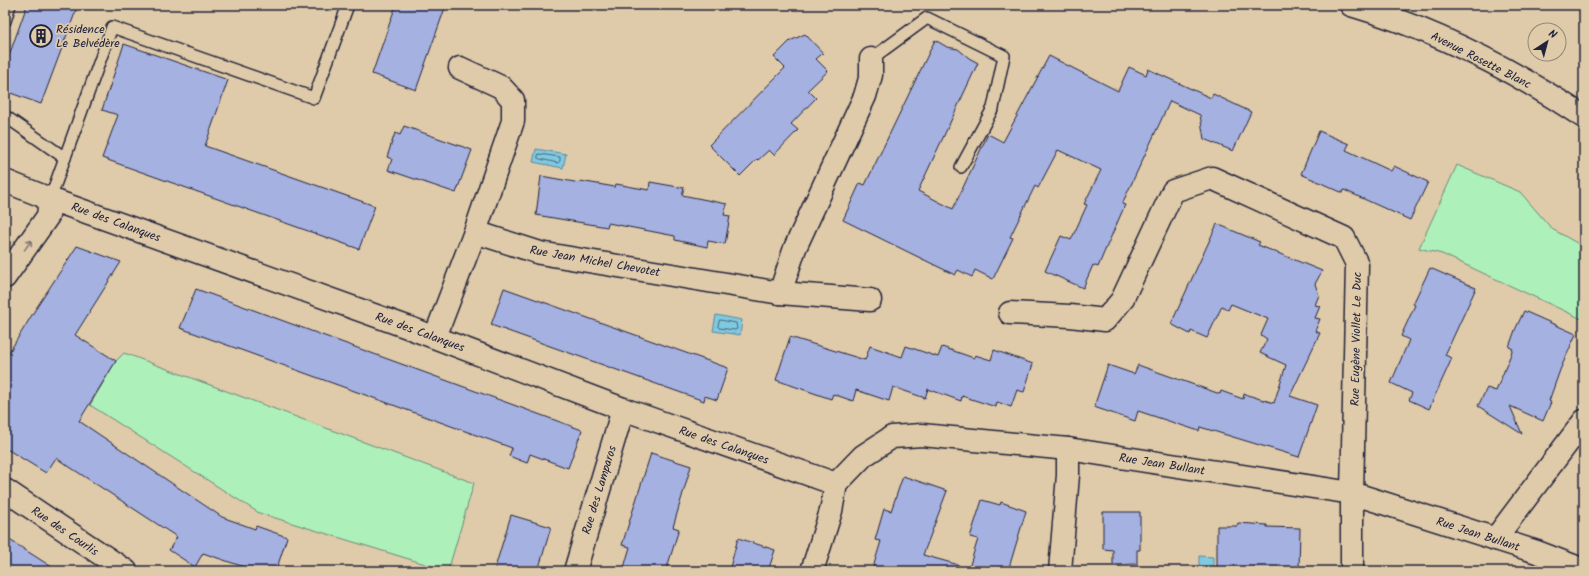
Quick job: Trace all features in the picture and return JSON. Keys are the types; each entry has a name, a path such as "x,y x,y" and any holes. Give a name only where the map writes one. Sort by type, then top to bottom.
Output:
{"street":[{"name":"Avenue Rosette Blanc","path":"1350,5 1424,30 1487,60 1584,116"},
{"path":"780,293 795,248 865,96 871,75 871,59"},
{"path":"435,337 475,232 513,121 513,100 501,87 460,68"},
{"name":"Rue Eugène Viollet Le Duc","path":"1010,313 1070,316 1105,320 1122,300 1173,191 1212,178 1344,238 1357,264 1352,493 1352,571"},
{"name":"Rue des Calanques","path":"5,181 50,199 435,337 623,409 836,484"},
{"path":"5,276 48,216 50,199"},
{"name":"Rue Jean Michel Chevotet","path":"475,232 540,253 780,293 870,300"},
{"name":"Rue des Lamparos","path":"575,571 623,409"},
{"path":"1495,539 1584,421"},
{"name":"Rue Jean Bullant","path":"836,484 863,456 892,437 922,434 1068,448 1352,493 1537,552 1584,570"},
{"path":"1060,571 1068,475 1068,448"},
{"path":"812,571 831,511 836,484"},
{"name":"Rue des Courlis","path":"5,490 126,571"}],"lane":[{"path":"5,20 10,5"},
{"path":"50,199 112,27 314,98 348,5"},
{"path":"871,59 927,18 1004,56 992,108 961,167"},
{"path":"5,116 65,158"}],"green space":[{"path":"1457,165 1520,192 1552,229 1584,247 1584,320 1442,254 1419,248"},
{"path":"124,353 474,483 448,571 259,513 90,405 116,361"}],"water":[{"path":"536,149 566,154 563,168 533,162"},
{"path":"716,315 742,320 740,335 713,331"},
{"path":"1199,556 1213,557 1213,571 1199,571"}],"building":[{"name":"Résidence Le Belvédère","path":"27,5 78,5 41,104 5,91 5,67"},
{"path":"396,5 446,5 416,90 372,74"},
{"path":"805,34 823,53 816,59 828,71 808,90 816,98 791,124 798,130 774,155 769,150 758,160 757,159 740,176 709,145 785,68 774,57 790,41"},
{"path":"935,40 947,47 958,49 978,63 918,191 953,209 988,134 1003,142 1049,56 1118,91 1129,67 1146,75 1148,69 1211,98 1213,94 1251,112 1233,151 1204,139 1200,115 1170,101 1122,204 1125,205 1098,267 1093,265 1083,288 1045,271 1061,236 1071,240 1087,205 1084,204 1101,170 1058,150 1038,188 1035,186 1010,237 1013,238 993,279 975,270 972,277 958,270 955,275 843,220 860,183 865,185"},
{"path":"124,44 228,80 205,146 375,206 359,249 102,158 118,115 102,110"},
{"path":"404,126 472,150 456,193 388,170 392,159 387,157 395,133 400,135"},
{"path":"1319,131 1349,144 1346,150 1391,171 1394,166 1428,182 1410,220 1344,190 1343,193 1301,174"},
{"path":"541,176 580,183 580,181 615,187 616,184 649,190 650,182 684,188 682,195 727,204 724,215 730,216 725,244 708,241 707,247 675,240 675,236 608,223 607,227 536,215"},
{"path":"1217,224 1260,242 1258,245 1322,271 1315,284 1319,295 1315,305 1320,306 1315,318 1320,319 1315,331 1320,333 1290,396 1317,405 1299,457 1200,427 1199,431 1138,411 1135,421 1094,407 1108,365 1134,374 1138,365 1220,394 1221,391 1243,399 1244,394 1274,403 1286,365 1260,353 1267,339 1261,335 1268,319 1231,304 1228,310 1222,306 1207,338 1191,331 1190,334 1171,324"},
{"path":"77,246 121,262 75,335 116,361 79,421 222,517 255,529 256,526 287,537 276,571 256,571 203,553 195,567 169,550 177,537 56,458 46,473 5,448 5,359"},
{"path":"1430,268 1476,288 1445,355 1452,358 1429,409 1409,400 1412,393 1391,383 1409,340 1401,336 1415,305 1413,304"},
{"path":"504,288 728,368 717,400 705,396 704,401 491,325"},
{"path":"196,289 582,430 568,468 530,454 527,463 509,456 512,448 180,328"},
{"path":"1524,311 1576,334 1560,370 1549,401 1551,402 1543,421 1510,406 1522,434 1478,406 1487,388 1496,391 1513,349 1509,347"},
{"path":"790,337 865,360 870,346 902,357 906,346 938,357 942,347 974,358 975,355 991,360 994,350 1033,364 1024,392 1017,390 1011,407 997,402 996,407 962,396 961,401 928,389 925,398 893,387 889,401 856,390 853,401 833,394 831,399 776,380"},
{"path":"651,453 691,466 673,527 679,529 666,571 623,571 630,547 622,545"},
{"path":"903,476 947,491 923,555 959,565 958,571 872,571 881,541 875,540 884,509 891,511"},
{"path":"982,500 1000,505 1001,502 1026,511 1008,571 968,571 978,539 970,537"},
{"path":"1103,512 1140,512 1140,550 1137,550 1137,564 1113,565 1113,550 1103,549"},
{"path":"511,515 551,527 538,571 494,571"},
{"path":"1238,523 1267,525 1267,527 1300,528 1299,571 1217,571 1217,526 1237,526"},
{"path":"5,537 58,571 5,571"},
{"path":"738,538 775,550 768,571 729,571"}],"place":[{"name":"Résidence Le Belvédère","path":"41,36"}]}
